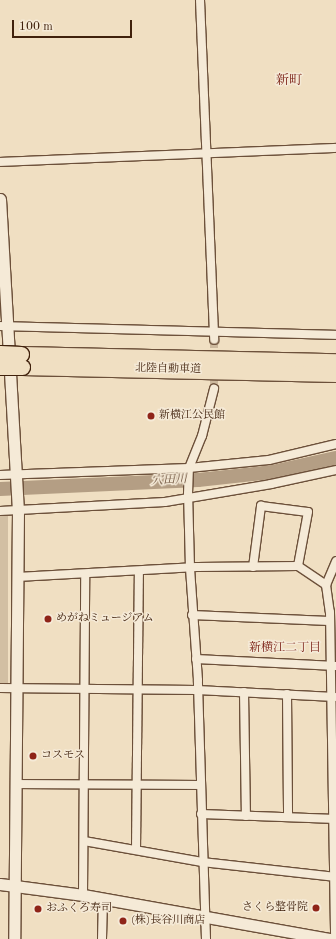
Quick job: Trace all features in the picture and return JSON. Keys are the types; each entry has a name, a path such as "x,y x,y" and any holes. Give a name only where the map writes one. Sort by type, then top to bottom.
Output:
{"highway":[{"name":"北陸自動車道","path":"0,353 21,360 336,374"},
{"name":"北陸自動車道","path":"0,367 21,360 336,360"}],"street":[{"path":"200,0 205,153 214,340"},
{"path":"0,162 336,148"},
{"path":"0,199 3,326 18,510 14,939"},
{"path":"3,326 336,335"},
{"path":"206,939 202,862 196,659 192,615 188,495 189,470 202,436 214,389"},
{"path":"0,474 189,470 269,460 336,444"},
{"path":"0,511 165,502 188,495 271,484 336,470"},
{"path":"253,567 261,506 311,512 298,566"},
{"path":"336,561 326,585 333,666 334,697 336,939"},
{"path":"17,577 190,568 298,566 326,585"},
{"path":"136,849 139,571"},
{"path":"83,895 86,574"},
{"path":"192,615 329,621"},
{"path":"196,659 333,666"},
{"path":"0,688 137,688 334,697"},
{"path":"244,692 246,816"},
{"path":"287,694 288,817"},
{"path":"16,784 200,785"},
{"path":"201,814 335,819"},
{"path":"84,841 136,849 202,862 335,876"},
{"path":"0,884 83,895 328,939"},
{"path":"102,939 103,899"}],"shaded area":[{"path":"0,516 8,516 8,683 0,683"}],"waterway":[{"name":"穴田川","path":"0,489 198,480 272,472 336,458"}],"tunnel":[{"path":"214,340 214,389"}],"place":[{"name":"新横江公民館","path":"151,416"},
{"name":"めがねミュージアム","path":"48,619"},
{"name":"コスモス","path":"33,756"},
{"name":"さくら整骨院","path":"316,908"},
{"name":"おふくろ寿司","path":"38,909"},
{"name":"(株)長谷川商店","path":"123,921"}],"district":[{"name":"新町","path":"289,81"},
{"name":"新横江二丁目","path":"285,649"}]}
